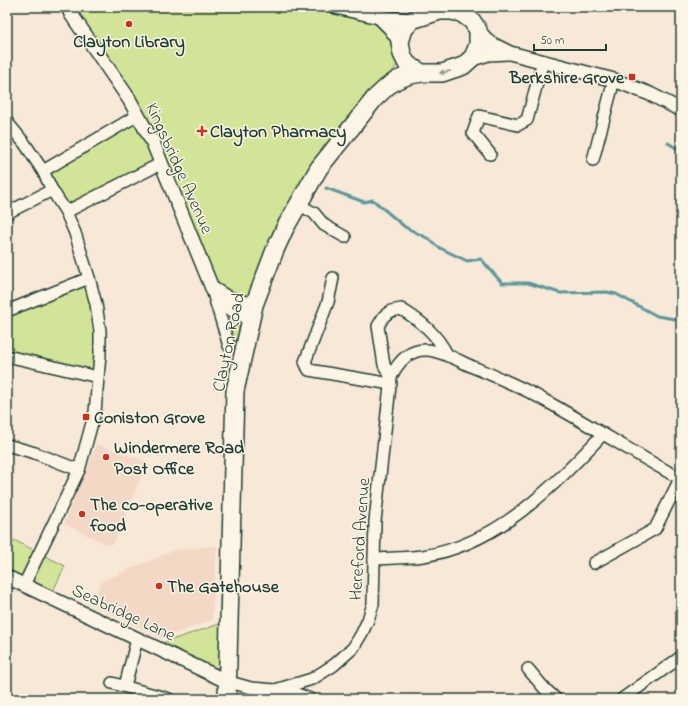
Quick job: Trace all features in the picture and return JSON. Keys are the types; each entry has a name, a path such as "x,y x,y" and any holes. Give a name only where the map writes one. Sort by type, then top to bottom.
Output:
{"main road":[{"path":"472,7 477,27 478,45 473,57 463,66 455,70 442,73 422,73 407,64 401,48 404,29 412,20 443,9 461,13 472,21 477,27"},
{"name":"Clayton Road","path":"374,98 401,48"},
{"name":"Clayton Road","path":"227,699 226,681 235,391 252,312 274,250 284,228 319,168 382,90 396,80 422,73"}],"street":[{"name":"Kingsbridge Avenue","path":"68,7 71,14 138,115 153,143 160,164 212,288 229,346"},
{"path":"336,7 379,17 412,20"},
{"path":"379,17 390,28 401,48"},
{"path":"477,27 492,44 510,53 614,80 650,94 681,110"},
{"path":"469,60 488,54 510,53"},
{"path":"490,154 473,134 479,116 518,124 527,120 543,61"},
{"path":"594,160 614,80"},
{"path":"43,171 138,115"},
{"path":"7,122 25,144 43,171 52,190 66,212 75,233 89,278 96,304 100,331 100,355 95,412 79,470 24,585"},
{"path":"66,212 160,164"},
{"path":"7,213 52,190"},
{"path":"298,204 314,213 324,225 345,237"},
{"path":"7,311 89,278"},
{"path":"334,278 328,302 305,362 309,370 391,381"},
{"name":"Kingsbridge Avenue","path":"212,288 225,306 252,312"},
{"path":"391,381 384,365 378,326 384,316 391,311 401,309 417,319 440,341 448,356"},
{"name":"Hereford Avenue","path":"275,690 312,679 334,666 352,648 362,633 368,620 373,604 375,521 391,381 396,366 405,357 415,352 427,350 448,356 485,372 543,399 681,478"},
{"path":"7,356 98,377"},
{"path":"374,559 423,556 459,546 481,536 506,522 537,499 567,472 603,434"},
{"path":"7,445 35,453 79,470"},
{"path":"594,563 654,529 681,478"},
{"name":"Seabridge Lane","path":"7,577 226,681"},
{"path":"125,686 137,639"},
{"path":"622,699 681,657"},
{"path":"528,669 544,688 556,699"},
{"path":"226,681 251,688 275,690 310,699 312,679"},
{"path":"112,683 169,699"}],"shaded area":[{"path":"97,444 147,462 114,543 108,545 64,524"},
{"path":"217,546 212,620 162,638 91,604 102,581 175,550"}],"green space":[{"path":"68,7 336,7 379,17 402,54 397,65 285,227 243,349 229,346 161,164 66,212 43,171 138,115"},
{"path":"89,278 96,304 98,377 7,356 7,311"},
{"path":"14,540 65,566 53,591 53,598 7,577 7,553"},
{"path":"229,621 226,681 153,646"}],"waterway":[{"path":"668,143 681,151"},
{"path":"326,188 364,202 373,200 405,227 429,239 438,247 467,261 481,259 502,283 528,283 560,293 607,292 616,294 657,316 681,320"}],"place":[{"name":"Clayton Library","path":"129,24"},
{"name":"Berkshire Grove","path":"632,77"},
{"name":"Clayton Pharmacy","path":"202,131"},
{"name":"Coniston Grove","path":"86,417"},
{"name":"Windermere Road Post Office","path":"106,457"},
{"name":"The co-operative food","path":"82,514"},
{"name":"The Gatehouse","path":"159,586"}]}
